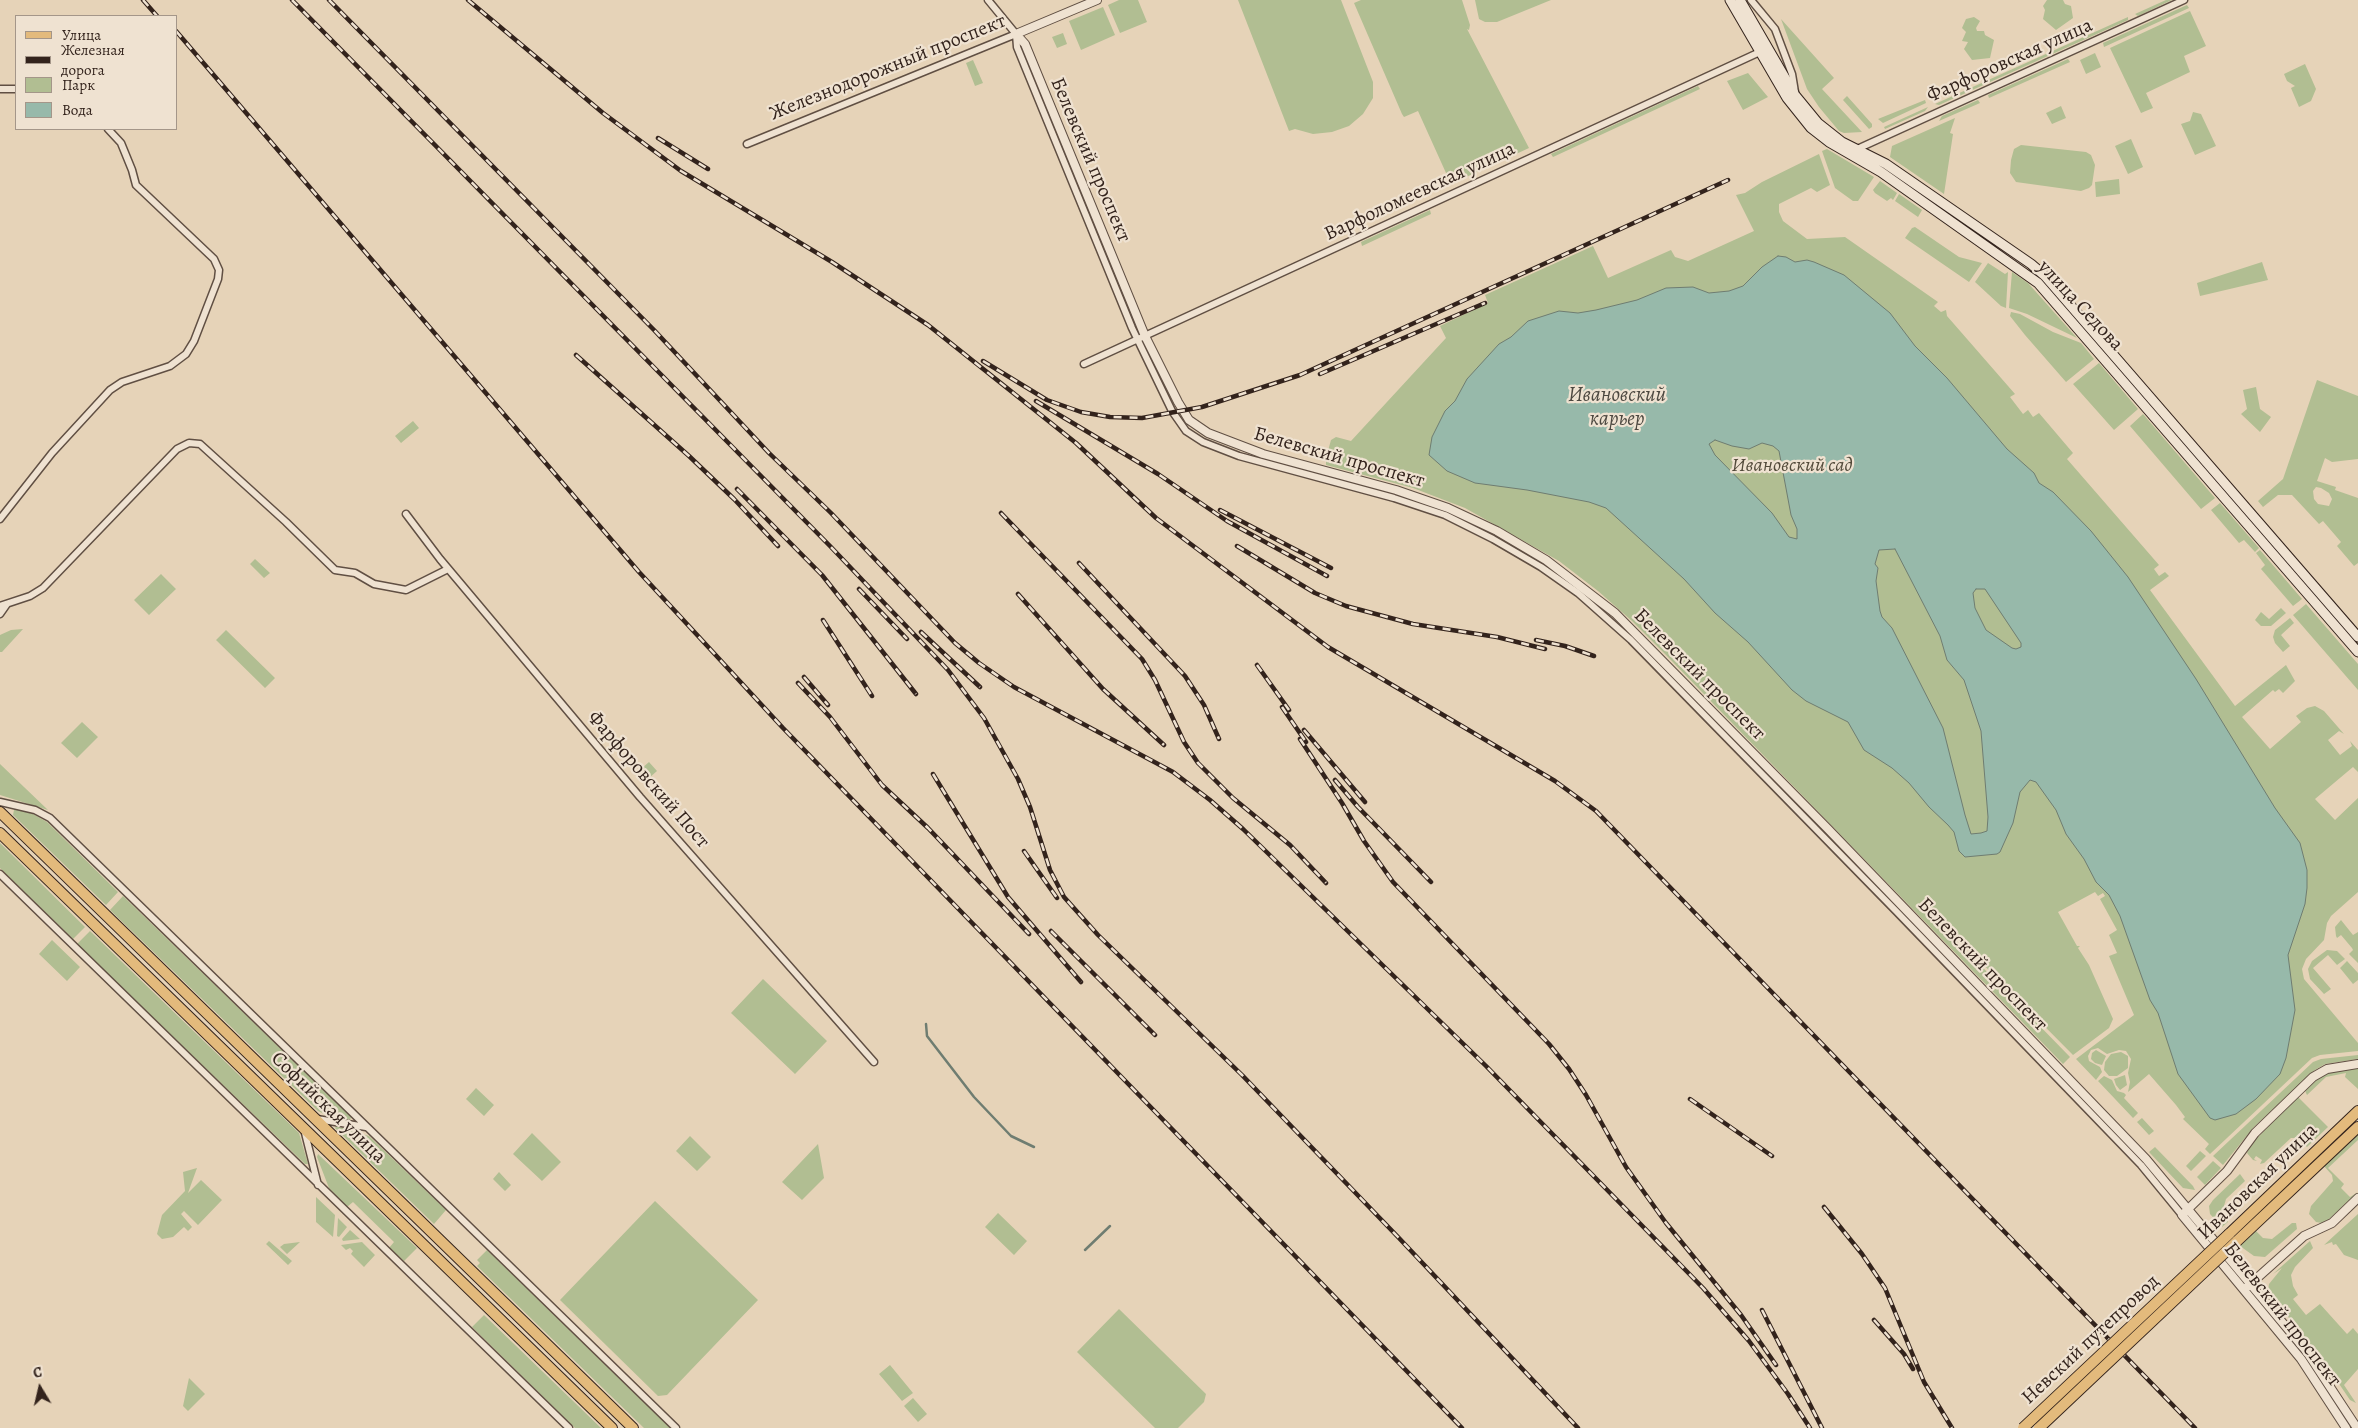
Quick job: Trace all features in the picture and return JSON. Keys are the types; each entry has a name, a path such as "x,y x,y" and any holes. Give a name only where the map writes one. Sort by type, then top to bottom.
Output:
{"main road":[{"name":"улица Седова","path":"1730,0 1807,112 1829,134 2038,283 2358,652"},
{"name":"улица Седова","path":"1740,0 1800,117 1829,142 1886,164 2024,259 2045,276 2358,636"},
{"name":"Софийская улица","path":"0,812 632,1428"},
{"name":"Софийская улица","path":"0,833 612,1428"},
{"path":"251,1076 261,1066"},
{"name":"Ивановская улица","path":"2186,1282 2358,1111"},
{"name":"Ивановская улица","path":"2232,1238 2358,1127"},
{"name":"Невский путепровод","path":"2023,1428 2186,1282"},
{"name":"Невский путепровод","path":"2039,1428 2186,1282"}],"street":[{"name":"Белевский проспект","path":"988,0 1025,44 1145,336 1189,420 1208,433 1263,454 1396,490 1448,508 1497,531 1546,560 1615,613 2122,1132 2247,1287 2301,1359 2346,1428"},
{"name":"Железнодорожный проспект","path":"747,144 1098,0"},
{"path":"1751,0 1778,36 1792,74 1795,95"},
{"name":"Фарфоровская улица","path":"1853,151 2184,0"},
{"name":"Белевский проспект","path":"1016,34 1017,48 1137,340 1173,413 1186,431 1203,442 1239,456 1394,498 1445,515 1493,539 1541,567 1598,609 1631,640 1969,986 2185,1212"},
{"name":"Варфоломеевская улица","path":"1084,364 1764,50"},
{"path":"0,88 15,89"},
{"path":"0,518 52,453 110,390 122,382 170,366 186,354 194,341 218,278 219,270 214,259 136,185 121,143 109,130"},
{"path":"0,614 2,605 30,596 43,588 177,449 189,443 200,444 286,522 335,570 355,573 374,584 406,590 426,582 448,569"},
{"name":"Фарфоровский Пост","path":"406,514 448,569 640,797 874,1062"},
{"path":"0,802 35,810 50,818 676,1428"},
{"path":"0,874 568,1428"},
{"name":"Ивановская улица","path":"2185,1212 2227,1171 2255,1132 2317,1074 2327,1069 2358,1064"},
{"path":"315,1119 367,1127"},
{"path":"303,1128 318,1184"},
{"path":"2247,1287 2304,1236 2332,1222 2358,1198"},
{"name":"Белевский проспект","path":"2247,1287 2307,1352 2356,1428"}],"green space":[{"path":"1119,0 1138,0 1147,22 1120,33 1108,5"},
{"path":"1238,0 1341,0 1373,82 1373,98 1363,114 1349,126 1332,132 1313,134 1295,129 1289,131"},
{"path":"1361,0 1462,0 1470,25 1469,30 1467,29 1529,148 1451,184 1418,111 1404,117 1402,114 1354,3"},
{"path":"1475,0 1551,0 1497,22 1485,22 1479,19"},
{"path":"2047,0 2063,0 2065,4 2071,6 2073,18 2056,30 2043,19 2045,10 2043,6"},
{"path":"2166,0 2172,0 2138,16 2135,14"},
{"path":"2187,5 2189,8 2104,47 2103,43"},
{"path":"1103,7 1115,35 1081,50 1069,21"},
{"path":"2190,11 2206,46 2184,56 2190,72 2146,93 2153,108 2141,113 2110,48"},
{"path":"1974,17 1980,21 1976,28 1977,31 1984,31 1985,35 1994,40 1990,58 1972,60 1964,49 1968,42 1962,41 1966,32 1962,28 1966,19"},
{"path":"2128,17 2128,20 1939,105 1935,104"},
{"path":"1781,19 1834,78 1822,89 1862,132 1844,133 1839,131 1819,107 1807,89"},
{"path":"1063,33 1067,44 1057,48 1052,37"},
{"path":"2095,53 2101,67 2086,74 2080,60"},
{"path":"2068,59 2070,62 1989,98 1988,95"},
{"path":"973,60 983,83 975,86 966,63"},
{"path":"2305,64 2316,89 2311,101 2299,107 2291,88 2295,86 2287,81 2284,74"},
{"path":"1748,73 1768,97 1743,110 1727,81"},
{"path":"1698,86 1700,89 1553,157 1551,154"},
{"path":"1847,96 1872,124 1872,127 1869,129 1843,100"},
{"path":"1925,100 1926,103 1883,123 1878,119"},
{"path":"1978,100 1980,103 1939,121 1942,116"},
{"path":"2061,106 2066,118 2052,124 2046,113"},
{"path":"1928,107 1925,111 1885,129 1884,127"},
{"path":"2193,112 2201,114 2216,146 2195,155 2181,124 2190,121"},
{"path":"1955,118 1950,133 1953,134 1944,194 1890,157 1892,146"},
{"path":"2131,139 2143,167 2128,174 2115,146"},
{"path":"2021,145 2086,152 2091,155 2095,165 2092,185 2081,191 2016,182 2010,173 2011,160 2014,149"},
{"path":"1827,149 1874,177 1858,201 1853,201 1835,188 1822,151"},
{"name":"Ивановский карьер","path":"1819,154 1830,185 1817,192 1811,188 1779,204 1779,212 1783,221 1807,239 1845,237 1938,302 1934,306 1941,312 1946,310 1947,316 2015,394 2010,397 2023,414 2028,410 2033,417 2039,413 2073,453 2067,459 2159,565 2154,569 2159,576 2165,572 2169,576 2150,590 2235,706 2286,665 2295,681 2283,693 2279,689 2275,692 2273,690 2242,717 2270,749 2301,722 2296,716 2307,708 2315,706 2324,711 2344,734 2339,731 2328,740 2340,755 2352,746 2350,741 2358,750 2358,772 2353,767 2315,799 2335,820 2358,798 2358,892 2331,916 2327,923 2324,940 2306,959 2302,969 2304,979 2358,1043 2358,1051 2320,1055 2312,1058 2210,1154 2205,1149 2209,1144 2183,1119 2185,1117 2176,1105 2149,1074 2128,1092 2130,1082 2128,1073 2131,1059 2126,1051 2119,1050 2107,1054 2098,1048 2091,1050 2088,1056 2089,1061 2100,1067 2102,1072 2096,1080 2076,1059 2134,1015 2109,956 2117,953 2109,935 2117,930 2100,899 2105,896 2103,893 2098,896 2095,892 2058,912 2077,946 2080,946 2078,948 2089,965 2113,1019 2109,1028 2073,1055 1955,936 1953,937 2070,1057 2063,1064 1667,656 1598,591 1559,561 1465,508 1413,488 1326,465 1331,440 1336,437 1351,441 1446,338 1440,326 1488,303 1485,295 1593,246 1608,278 1671,250 1675,257 1688,261 1754,231 1736,195 1745,193 1762,182"},
{"path":"2119,179 2120,194 2096,197 2095,182"},
{"path":"1880,181 1897,193 1893,200 1891,198 1887,201 1875,193 1873,190"},
{"path":"1899,194 1922,210 1918,217 1895,201"},
{"path":"1430,210 1431,214 1362,246 1361,242"},
{"path":"1915,227 1959,257 1982,263 1969,282 1905,238 1912,228"},
{"path":"2262,262 2268,280 2200,296 2197,283"},
{"path":"1988,263 2005,274 2008,272 2006,308 2001,306 1975,282"},
{"path":"2012,272 2028,283 2077,338 2027,314 2009,308"},
{"path":"2011,312 2020,314 2053,332 2081,343 2094,359 2066,382 2010,316"},
{"path":"2099,363 2138,409 2114,430 2073,384"},
{"path":"2317,380 2358,396 2358,459 2332,462 2325,458 2317,481 2336,487 2335,490 2358,498 2358,563 2354,566 2337,546 2341,542 2323,521 2319,524 2292,495 2278,495 2263,507 2258,501 2283,479","holes":["2316,487 2329,493 2332,499 2329,506 2318,504 2314,499 2313,491"]},
{"path":"2256,387 2260,409 2271,417 2260,432 2241,414 2247,409 2243,390"},
{"path":"2143,414 2215,498 2201,509 2130,426"},
{"path":"413,421 419,428 401,443 395,436"},
{"path":"2220,503 2259,548 2255,552 2244,540 2239,543 2211,510"},
{"path":"2260,550 2302,599 2293,606 2261,569 2265,565 2256,553"},
{"path":"255,559 270,573 264,578 250,564"},
{"path":"161,574 176,589 149,615 134,600"},
{"path":"2306,604 2358,664 2358,690 2293,615"},
{"path":"2281,608 2286,613 2271,626 2261,626 2255,620 2261,612 2269,619"},
{"path":"2290,618 2294,623 2281,635 2290,646 2283,652 2275,643 2273,637 2275,630"},
{"path":"23,629 0,652 0,635 11,630"},
{"path":"226,630 275,678 265,688 216,640"},
{"path":"82,722 98,737 77,758 61,743"},
{"path":"649,762 657,771 649,778 641,769"},
{"path":"0,764 48,810 0,795"},
{"path":"16,809 33,814 47,822 118,892 106,905 13,815"},
{"path":"0,843 85,927 73,939 0,868"},
{"path":"123,896 351,1117 350,1120 326,1115 318,1111 110,910"},
{"path":"2341,920 2353,935 2358,932 2358,963 2349,954 2353,950 2352,948 2341,935 2337,938 2336,936 2335,927"},
{"path":"90,931 299,1133 308,1164 305,1164 77,944"},
{"path":"52,940 80,967 67,981 39,954"},
{"path":"2327,950 2337,951 2345,959 2337,965 2328,955 2313,968 2331,989 2324,994 2310,979 2308,969 2312,961"},
{"path":"2347,961 2358,973 2358,980 2353,984 2340,968"},
{"path":"763,979 827,1041 795,1074 731,1013"},
{"path":"2096,1050 2106,1056 2102,1065 2095,1063 2091,1059 2092,1053"},
{"path":"2121,1052 2128,1056 2128,1068 2117,1076 2109,1076 2104,1070 2105,1062 2111,1054"},
{"path":"2358,1055 2358,1059 2325,1064 2315,1070 2254,1127 2223,1165 2213,1156 2313,1062 2321,1059"},
{"path":"2358,1068 2358,1089 2345,1077 2346,1073 2326,1077 2307,1095 2305,1090 2323,1074"},
{"path":"2125,1075 2127,1085 2120,1090 2114,1079"},
{"path":"2104,1076 2112,1080 2117,1091 2126,1095 2124,1098 2138,1113 2133,1118 2098,1081"},
{"path":"476,1088 494,1105 484,1116 466,1099"},
{"path":"2298,1097 2328,1127 2307,1147 2296,1138 2291,1138 2264,1163 2260,1164 2262,1160 2256,1156 2254,1159 2257,1161 2253,1160 2247,1153 2250,1145"},
{"path":"2142,1118 2154,1131 2149,1135 2137,1122"},
{"path":"336,1126 369,1136 446,1210 434,1224 335,1128"},
{"path":"532,1133 561,1162 542,1181 513,1154"},
{"path":"2358,1134 2358,1140 2328,1168 2344,1184 2341,1188 2350,1197 2358,1192 2328,1220 2322,1223 2316,1222 2309,1214 2311,1206 2333,1181 2332,1175 2324,1166"},
{"path":"690,1136 711,1157 697,1171 676,1151"},
{"path":"818,1144 824,1178 802,1200 782,1182"},
{"path":"2155,1147 2195,1190 2183,1188 2149,1152"},
{"path":"2200,1151 2206,1156 2191,1171 2186,1166"},
{"path":"318,1154 417,1248 404,1261 389,1248 394,1242 353,1202 347,1207 329,1188 317,1157"},
{"path":"2213,1161 2221,1168 2205,1185 2197,1177"},
{"path":"197,1168 188,1193 201,1180 222,1200 198,1225 184,1211 181,1214 192,1227 188,1231 184,1227 173,1237 162,1239 157,1234 162,1215 185,1191 183,1172"},
{"path":"499,1172 511,1185 505,1191 493,1179"},
{"path":"2240,1174 2245,1181 2226,1199 2222,1213 2228,1222 2222,1227 2210,1214 2209,1206"},
{"path":"316,1197 335,1215 333,1237 316,1222"},
{"path":"655,1201 758,1300 667,1395 658,1396 560,1300"},
{"path":"998,1213 1027,1241 1014,1255 985,1227"},
{"path":"2358,1214 2358,1260 2344,1255 2336,1244 2333,1245 2332,1242 2324,1245"},
{"path":"338,1218 347,1227 339,1237 337,1236"},
{"path":"2292,1223 2296,1223 2297,1229 2265,1257 2254,1256 2240,1246 2256,1231 2263,1238 2272,1239"},
{"path":"350,1230 360,1239 343,1241 342,1239"},
{"path":"269,1241 292,1261 288,1265 266,1244"},
{"path":"2310,1241 2313,1248 2295,1267 2291,1275 2293,1286 2298,1295 2293,1299 2306,1315 2320,1304 2347,1334 2353,1328 2358,1334 2358,1369 2344,1385 2356,1403 2350,1400 2323,1360 2268,1292 2269,1284 2282,1268 2273,1274"},
{"path":"300,1242 287,1254 280,1247 284,1244"},
{"path":"362,1242 375,1255 364,1267 351,1254 353,1251 350,1248 346,1250 341,1245"},
{"path":"487,1250 670,1428 644,1428 477,1266 480,1263 477,1260"},
{"path":"1119,1309 1206,1394 1204,1402 1178,1428 1155,1428 1077,1352"},
{"path":"484,1315 601,1428 575,1428 472,1327"},
{"path":"890,1365 913,1393 902,1401 879,1374"},
{"path":"189,1378 205,1394 188,1411 183,1406"},
{"path":"913,1398 927,1414 918,1422 904,1406"}],"water":[{"name":"Ивановский карьер","path":"1778,256 1786,257 1795,262 1807,260 1814,262 1844,275 1890,313 1915,346 1947,378 2007,449 2034,473 2039,483 2053,492 2091,531 2128,577 2196,679 2275,808 2300,843 2307,870 2307,888 2305,904 2288,955 2295,1010 2286,1058 2280,1074 2256,1099 2236,1114 2215,1120 2210,1118 2178,1074 2158,1013 2150,1000 2120,916 2109,895 2096,882 2084,859 2066,834 2056,810 2036,782 2030,780 2020,792 2013,823 2000,852 1997,854 1965,857 1959,851 1954,832 1948,825 1929,807 1909,783 1892,768 1864,750 1848,722 1806,701 1792,690 1748,642 1715,613 1684,579 1606,508 1589,502 1527,490 1475,483 1447,471 1429,455 1432,437 1445,411 1455,401 1467,379 1499,344 1511,337 1528,321 1559,311 1578,313 1596,310 1637,300 1666,288 1693,287 1709,293 1729,291 1743,286 1762,267","holes":["1715,440 1749,449 1762,443 1773,446 1779,451 1791,515 1797,529 1797,539 1789,537 1772,513 1715,455 1709,444","1895,549 1940,636 1947,660 1964,680 1981,731 1988,817 1987,831 1971,834 1943,728 1892,628 1882,617 1876,581 1878,568 1875,564 1879,550","1976,589 1985,589 2021,643 2021,647 2012,648 1986,630 1975,608 1973,593"]}],"waterway":[{"path":"926,1024 927,1036 974,1097 1011,1136 1034,1147"},
{"path":"1085,1250 1110,1226"}],"railway":[{"path":"143,0 156,15"},
{"path":"292,0 830,546 948,670 984,718 1018,779 1030,807 1050,870 1064,897 1098,935 1242,1075 1578,1428"},
{"path":"329,0 654,330 769,453 831,513 955,643 979,663 1014,687 1173,772 1210,800 1243,829 1486,1066 1703,1288 1749,1341 1788,1394 1810,1428"},
{"path":"468,0 603,113 681,171 832,262 928,325 1076,443 1156,518 1328,647 1555,781 1596,811 2195,1428"},
{"path":"178,33 639,572 783,728 1462,1428"},
{"path":"658,138 708,169"},
{"path":"983,361 1047,400 1081,412 1110,417 1142,418 1202,407 1300,375 1728,180"},
{"path":"1320,374 1485,303"},
{"path":"576,355 689,456 734,499 778,546"},
{"path":"1036,401 1158,474 1227,521 1327,576"},
{"path":"737,489 822,575 916,694"},
{"path":"1220,510 1331,568"},
{"path":"1001,513 1142,659 1155,680 1184,742 1198,763 1233,798 1290,845 1326,883"},
{"path":"1237,546 1315,593 1346,606 1413,624 1497,637 1545,649"},
{"path":"1079,563 1185,676 1204,705 1219,739"},
{"path":"859,589 907,639"},
{"path":"1018,594 1103,689 1164,745"},
{"path":"823,620 872,696"},
{"path":"921,632 980,687"},
{"path":"1536,640 1565,646 1594,656"},
{"path":"1257,665 1289,710"},
{"path":"804,677 828,705"},
{"path":"798,683 830,717 882,785 928,828 1029,934"},
{"path":"1282,707 1306,742"},
{"path":"1304,730 1365,802"},
{"path":"1300,739 1342,803 1364,841 1393,882 1549,1044 1569,1069 1586,1095 1626,1167 1666,1223 1741,1315 1776,1365"},
{"path":"933,774 1008,897 1081,982"},
{"path":"1335,780 1358,807 1431,882"},
{"path":"1024,851 1057,898"},
{"path":"1051,931 1155,1035"},
{"path":"1690,1099 1772,1156"},
{"path":"1824,1207 1862,1254 1885,1288 1924,1382 1952,1428"},
{"path":"1762,1310 1822,1428"},
{"path":"1874,1320 1904,1354 1913,1369"}],"park label":[{"name":"Ивановский сад","path":"1792,466"}]}
